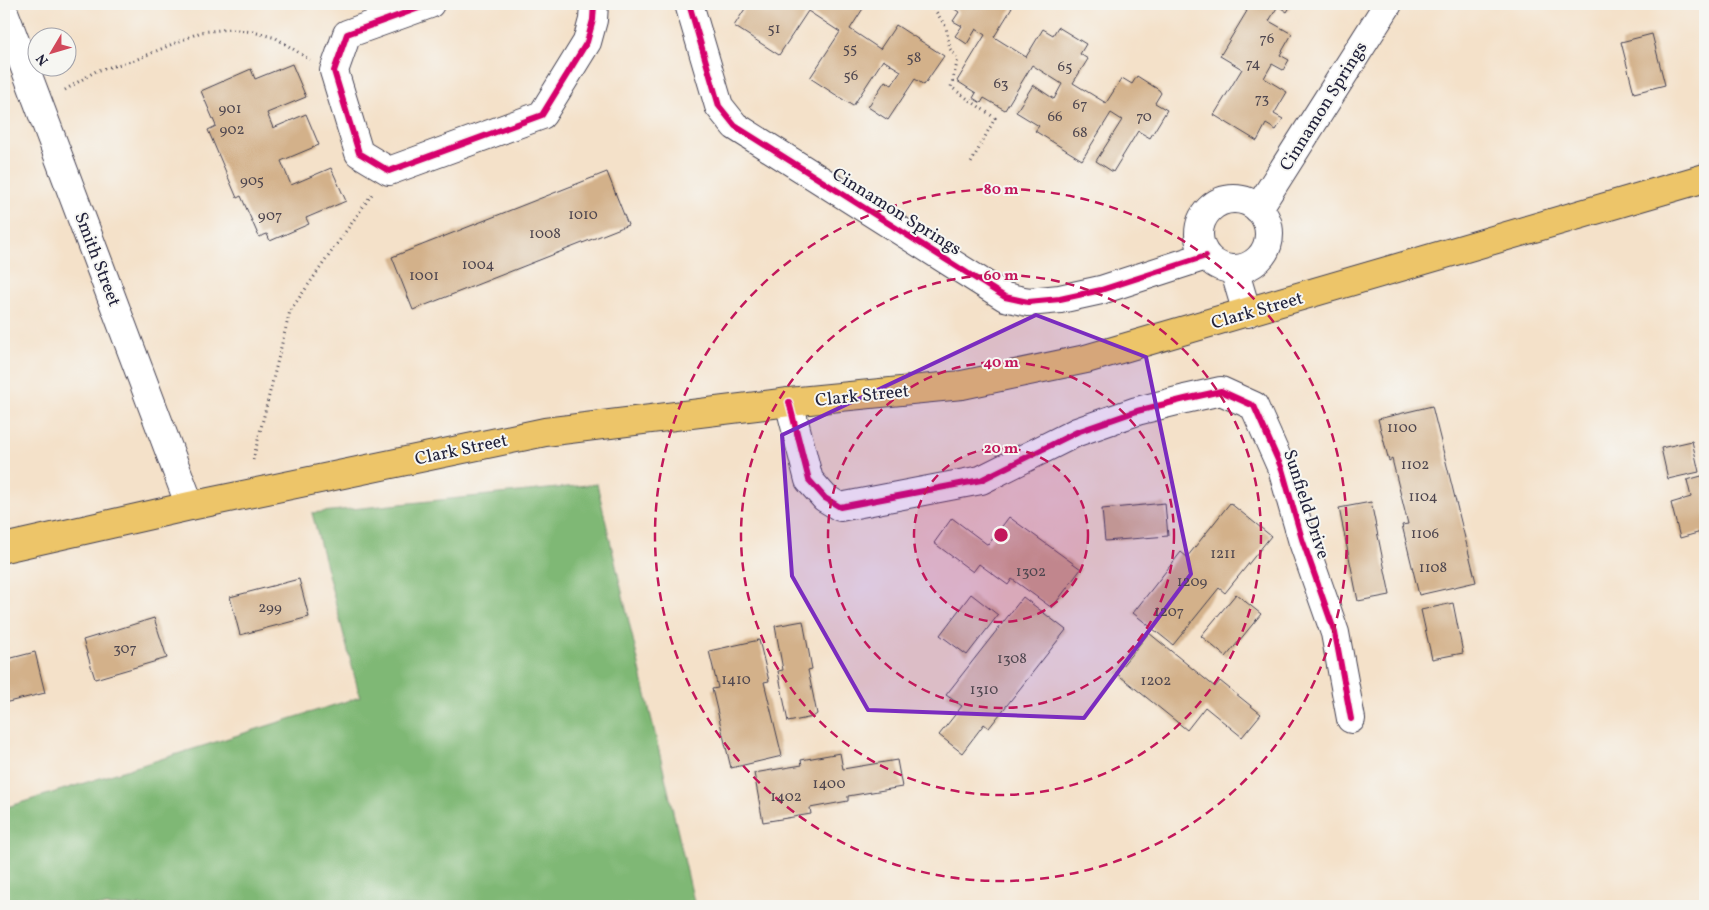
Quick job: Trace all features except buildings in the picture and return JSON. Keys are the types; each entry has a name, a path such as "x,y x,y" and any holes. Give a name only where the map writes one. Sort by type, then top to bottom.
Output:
{"main road":[{"name":"Clark Street","path":"4,548 190,506 545,432 789,402 962,385 1086,359 1705,178"}],"street":[{"path":"430,4 347,34 334,71 359,152 389,172 542,115 587,42 594,20 594,4"},
{"name":"Cinnamon Springs","path":"689,4 719,106 735,126 1005,297 1028,302 1060,299 1134,280 1206,256"},
{"name":"Cinnamon Springs","path":"1258,209 1388,4"},
{"name":"Smith Street","path":"4,12 190,506"},
{"path":"1239,199 1258,209 1268,227 1267,247 1254,263 1234,269 1214,264 1206,256 1198,237 1199,226 1210,208 1219,202 1239,199"},
{"path":"1234,269 1247,313"},
{"name":"Sunfield Drive","path":"789,402 809,480 825,498 840,507 981,480 1077,432 1137,411 1185,399 1221,391 1254,406 1282,469 1302,539 1335,633 1351,719"}],"path":[{"path":"930,4 946,27 950,49 958,59 951,87 995,118 971,163"},
{"path":"65,90 96,71 135,60 201,32 230,29 276,38 308,59 334,71"},
{"path":"253,460 290,311 363,205 389,172"}],"highlighted area":[{"path":"1036,315 1146,357 1191,574 1084,718 868,710 792,576 782,435"}],"green space":[{"path":"597,484 695,906 4,906 4,808 360,697 312,513"}],"cycle path":[{"path":"430,4 347,34 334,71 359,153 389,171 542,115 587,42 593,20 594,4"},
{"path":"689,4 719,106 735,126 1005,297 1028,302 1060,299 1101,290 1206,256"},
{"path":"789,402 809,480 825,498 840,507 981,480 1077,432 1137,411 1185,399 1221,391 1254,406 1282,469 1302,539 1335,633 1351,719"}]}
